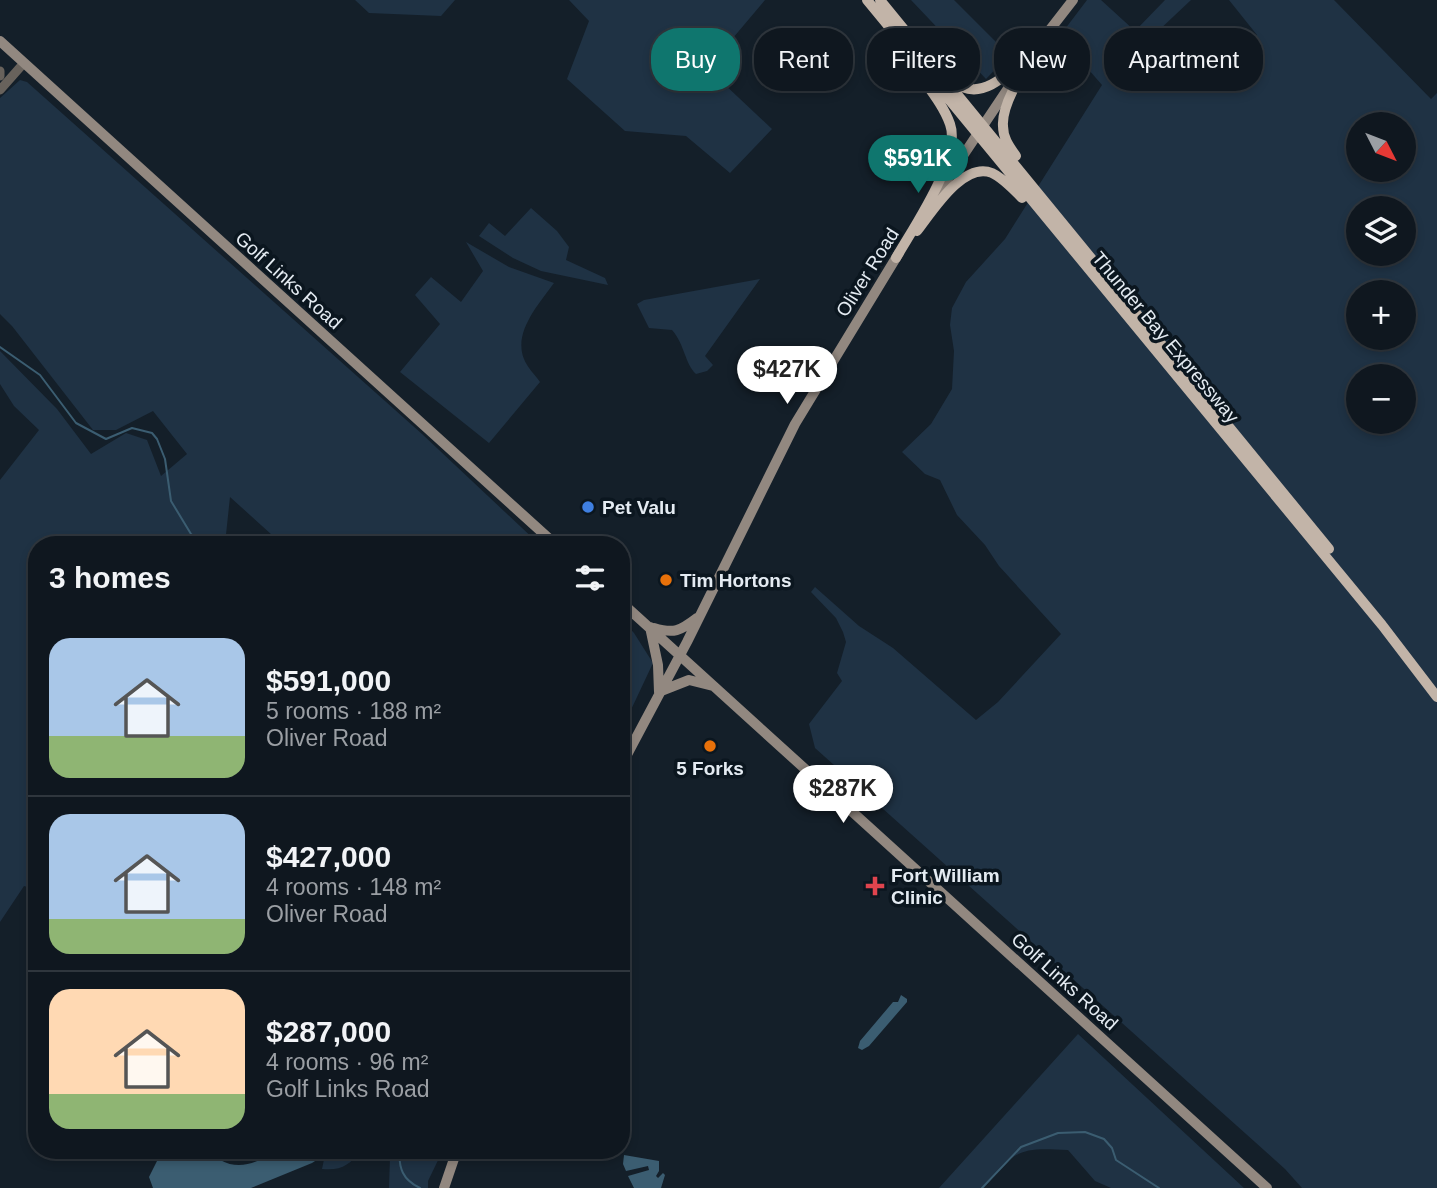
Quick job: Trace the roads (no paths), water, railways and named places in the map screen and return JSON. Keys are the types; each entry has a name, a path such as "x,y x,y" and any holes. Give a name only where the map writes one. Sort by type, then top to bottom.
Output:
{"highway":[{"name":"Thunder Bay Expressway","path":"867,0 892,22 1437,686"},
{"name":"Thunder Bay Expressway","path":"880,0 892,22"},
{"path":"892,22 961,88 976,92 994,83"},
{"path":"892,22 950,123 953,141 938,183 896,258"},
{"path":"1014,91 1006,107 1003,128 1006,142 1061,228"},
{"path":"896,258 958,181 981,170 995,174 1061,228"},
{"name":"Thunder Bay Expressway","path":"1061,228 1382,625 1437,697"}],"main road":[{"name":"Oliver Road","path":"1051,28 1073,0"},
{"name":"Golf Links Road","path":"0,41 546,536"},
{"name":"Oliver Road","path":"630,749 795,424 896,258 1007,91"},
{"name":"Golf Links Road","path":"630,610 1267,1188"},
{"path":"699,617 671,633 650,627 658,665 660,693 689,680 717,688"},
{"path":"444,1186 454,1159"}],"street":[{"path":"0,90 23,64"}],"waterway":[{"path":"0,347 40,375 76,423 106,439 132,428 152,433 165,459 171,501 193,536"},
{"path":"982,1188 1021,1147 1058,1133 1085,1132 1104,1139 1112,1148 1116,1160 1159,1188"},
{"path":"400,1159 403,1173 420,1188"}],"place":[{"name":"Pet Valu","path":"588,507"},
{"name":"Tim Hortons","path":"666,580"},
{"name":"5 Forks","path":"710,746"},
{"name":"Fort William Clinic","path":"875,886"}]}
